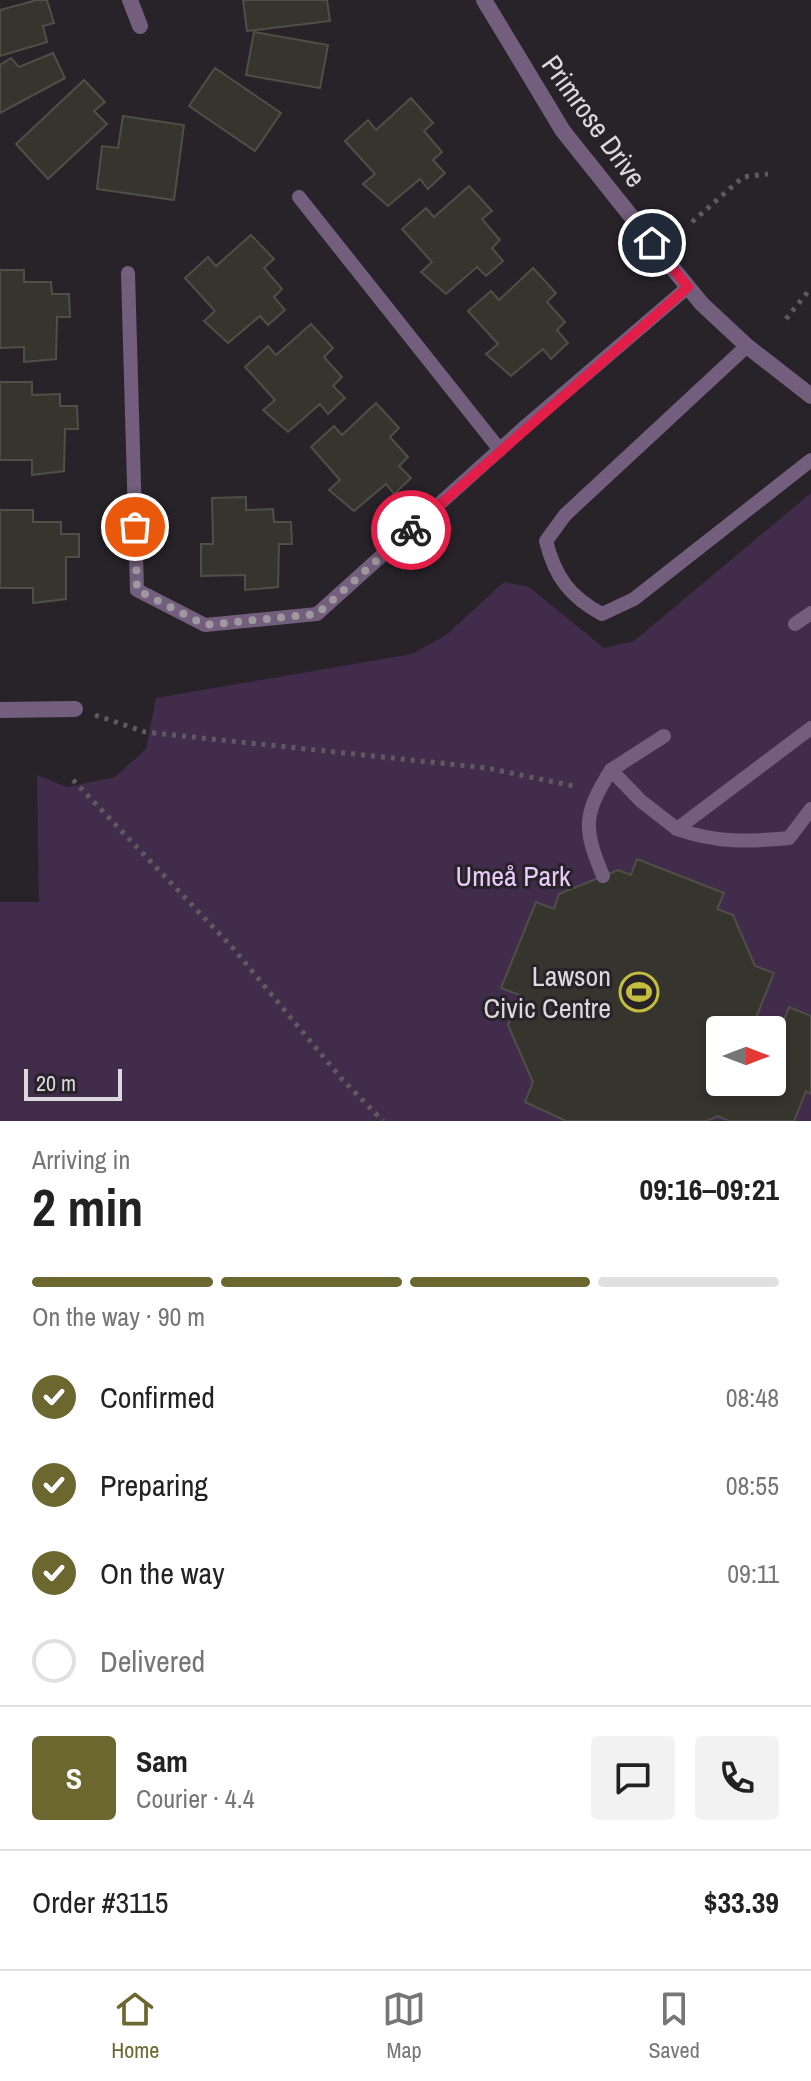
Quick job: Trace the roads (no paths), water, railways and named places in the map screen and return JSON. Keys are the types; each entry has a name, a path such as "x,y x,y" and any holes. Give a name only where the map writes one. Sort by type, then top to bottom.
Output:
{"street":[{"path":"130,0 140,26"},
{"name":"Primrose Drive","path":"484,0 563,131 688,287 747,346 811,396"},
{"path":"0,710 75,709"}],"lane":[{"path":"299,197 500,450"},
{"path":"128,273 137,590 205,625 317,614 688,287"},
{"path":"747,346 565,515 546,541 553,569 576,600 602,614 634,599 811,460"},
{"path":"795,624 811,613"},
{"path":"677,829 811,728"},
{"path":"603,876 587,837 593,798 611,770 664,736"},
{"path":"611,770 641,801 677,829 707,840 745,843 789,838 811,809"}],"place":[{"name":"Lawson Civic Centre","path":"639,992"}],"park label":[{"name":"Umeå Park","path":"513,876"}]}
